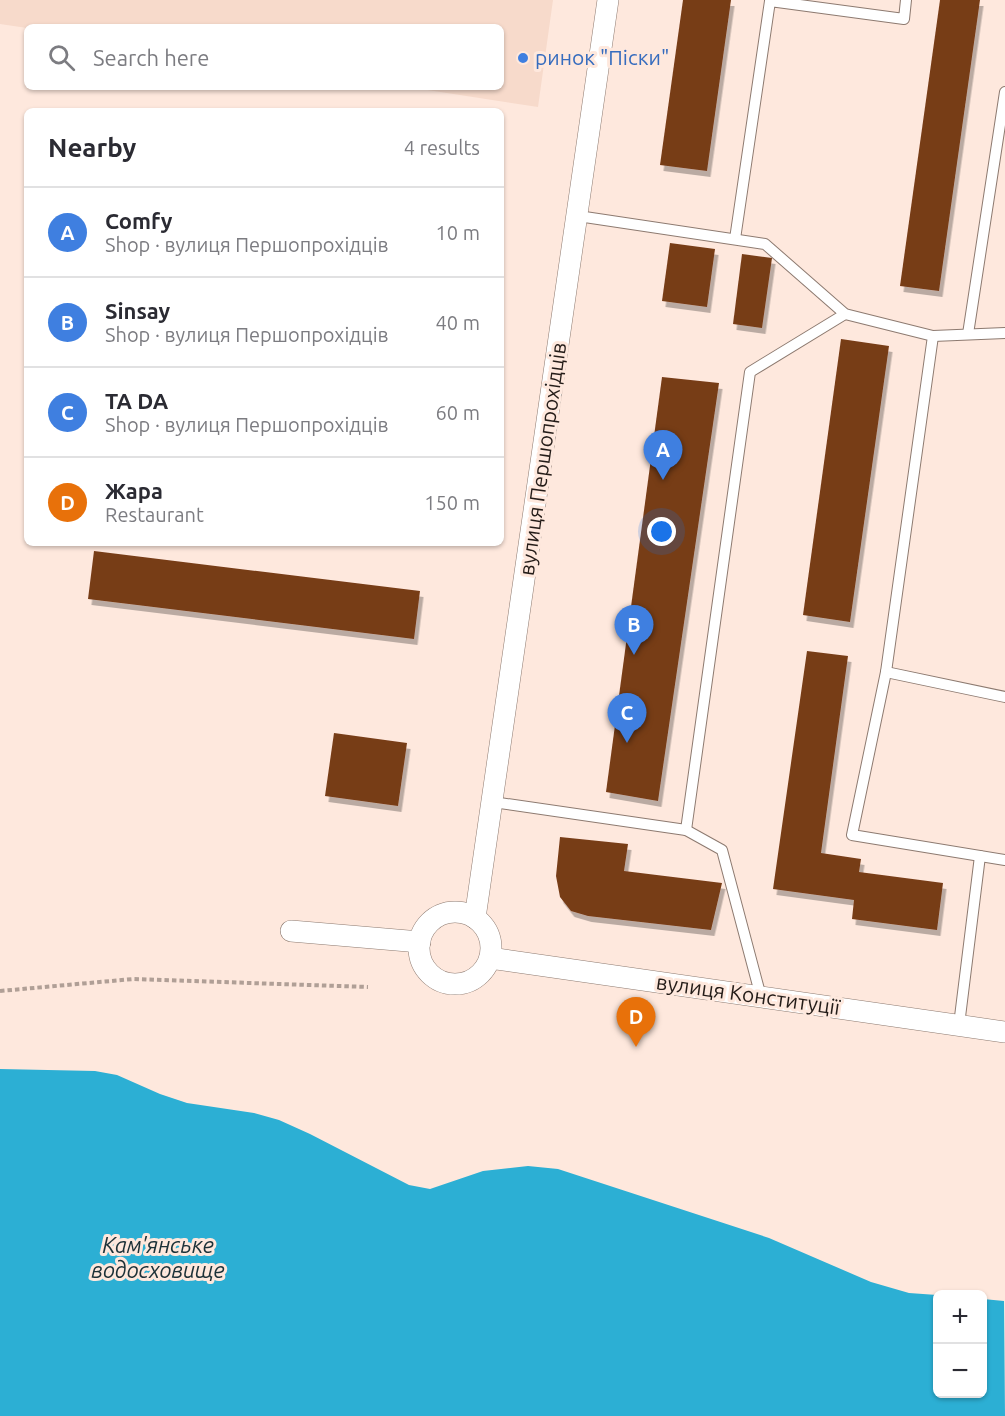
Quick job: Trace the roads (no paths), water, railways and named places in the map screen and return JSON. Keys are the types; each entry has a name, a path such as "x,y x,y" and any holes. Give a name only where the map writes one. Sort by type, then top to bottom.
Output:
{"street":[{"name":"вулиця Першопрохідців","path":"475,918 608,0"},
{"path":"450,912 463,913 475,918 486,929 491,943 490,958 483,972 471,981 456,984 441,982 429,974 421,963 418,950 420,936 427,925 437,916 450,912"},
{"path":"291,931 420,942"},
{"name":"вулиця Конституції","path":"490,958 1005,1032"}],"lane":[{"path":"735,239 770,1 904,19 906,0"},
{"path":"968,334 1005,92"},
{"path":"578,216 765,244 845,314 933,336 1005,333"},
{"path":"686,830 750,372 845,314"},
{"path":"933,336 886,672 852,835 1005,860"},
{"path":"886,672 1005,697"},
{"path":"493,802 686,830 722,850 761,997"},
{"path":"959,1025 980,856"}],"water":[{"name":"Кам'янське водосховище","path":"0,1069 95,1071 117,1075 187,1103 254,1113 279,1120 310,1134 409,1185 430,1189 483,1171 528,1166 558,1169 769,1238 871,1282 909,1293 933,1295 933,1398 987,1398 987,1299 1004,1301 1005,1416 0,1416"}],"place":[{"name":"ринок \"Піски\"","path":"523,58"},
{"name":"Comfy","path":"663,480"},
{"name":"Sinsay","path":"634,655"},
{"name":"TA DA","path":"627,743"},
{"name":"Жара","path":"636,1047"}]}
